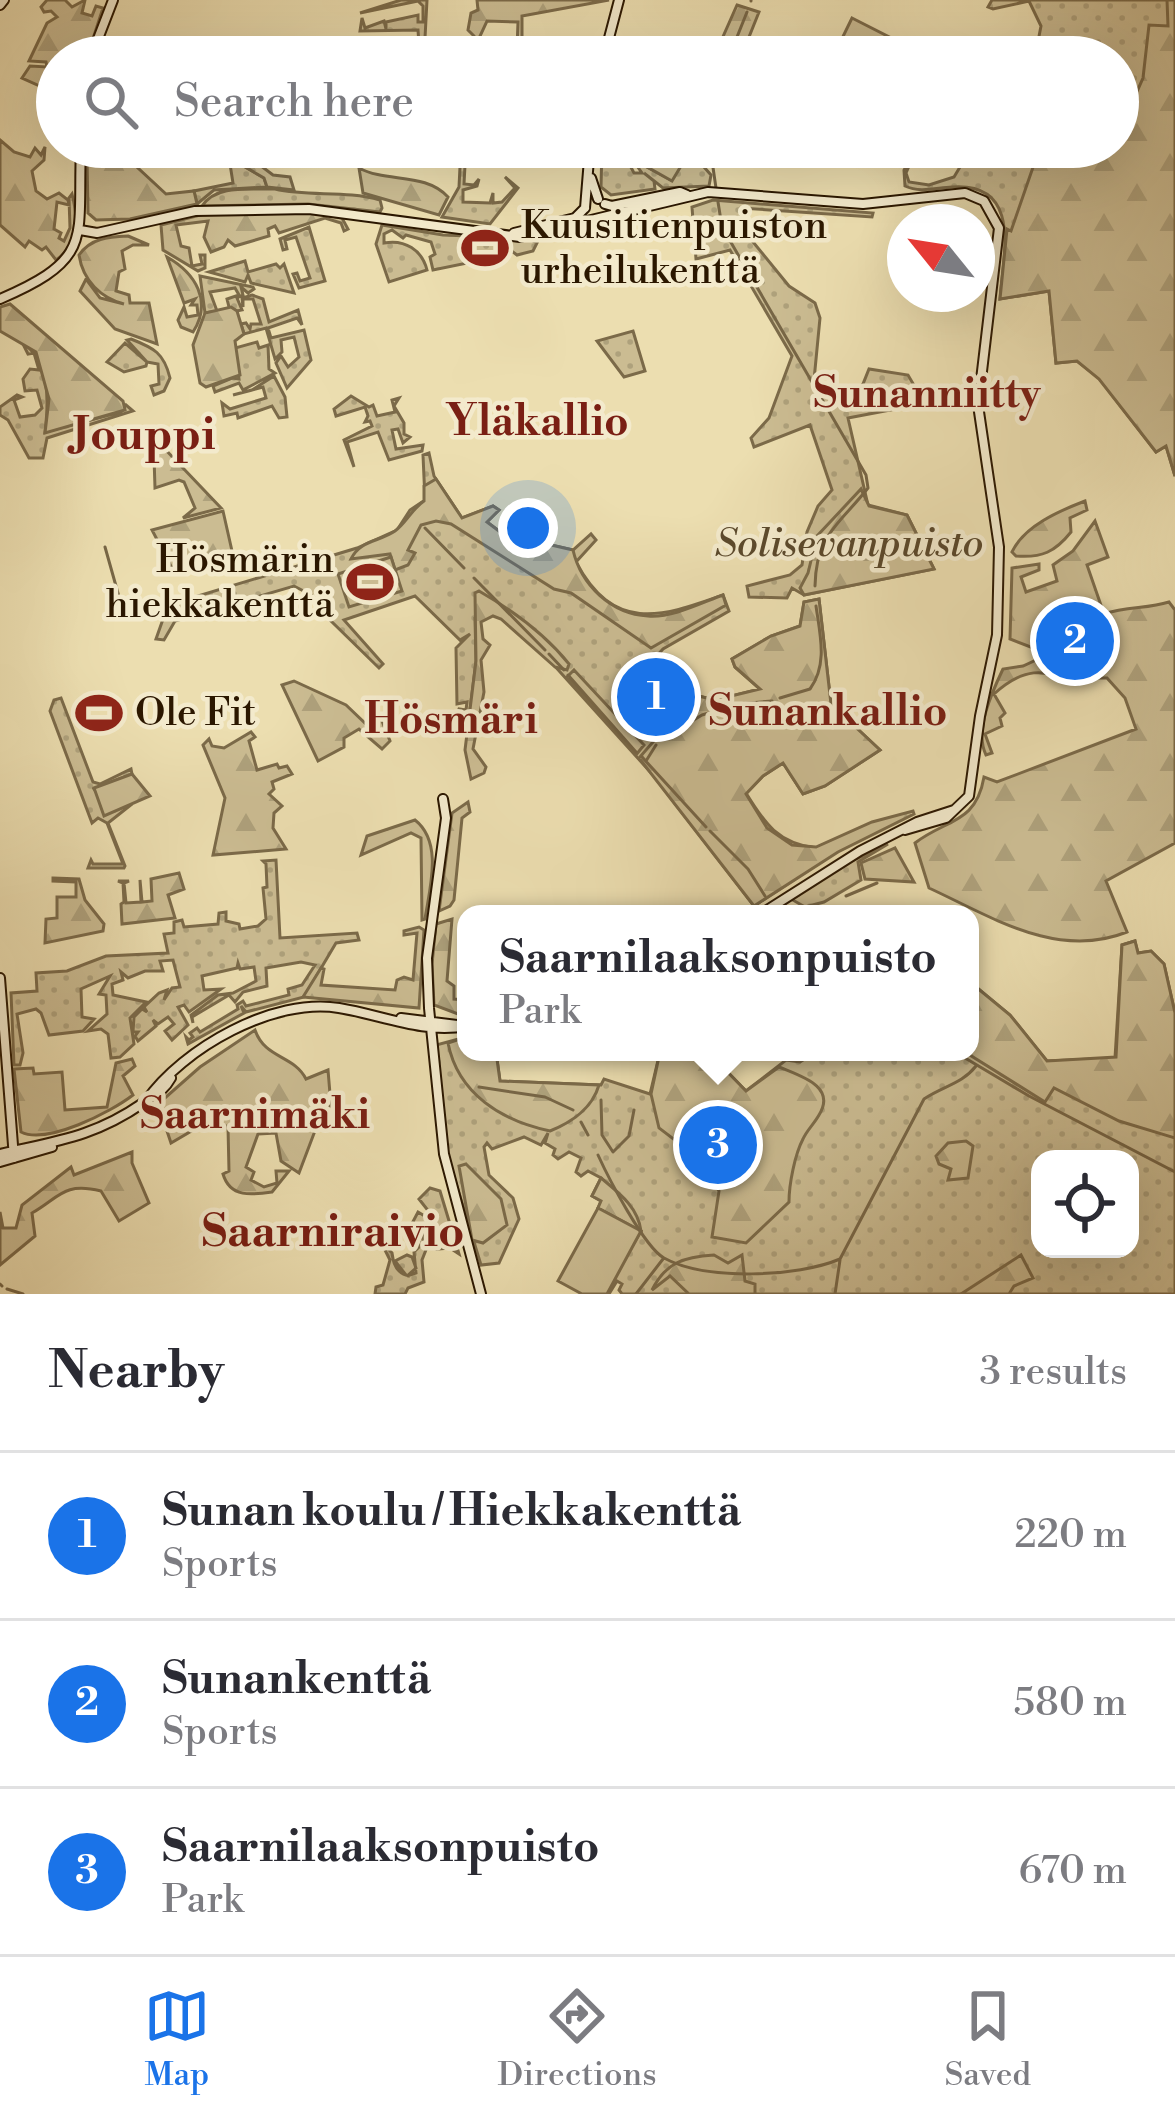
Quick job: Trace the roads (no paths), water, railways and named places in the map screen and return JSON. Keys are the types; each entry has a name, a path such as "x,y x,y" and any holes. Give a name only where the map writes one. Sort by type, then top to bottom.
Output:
{"street":[{"path":"99,36 113,0"},
{"path":"610,36 619,0"},
{"path":"0,299 37,284 71,253 80,230 81,168"},
{"path":"590,168 593,221"},
{"path":"506,236 575,218 594,204 618,205 680,192 688,196"},
{"path":"80,230 92,233 195,212 309,208 506,236 541,235 708,192 863,204 965,193 984,201 995,216 999,238 978,405 999,548 1000,608 973,782 957,810 847,859 775,905"},
{"path":"594,204 605,217"},
{"path":"443,800 446,818 428,958 431,1026 444,1153 483,1294"},
{"path":"0,979 14,1153"},
{"path":"0,1158 104,1127 159,1093 171,1076 215,1042 283,1009 316,1005 431,1026 457,1026"}],"waterway":[{"path":"737,36 747,12"},
{"path":"713,168 716,188"},
{"path":"718,202 722,227 866,475 868,488 825,542 815,586"},
{"path":"425,528 464,568"},
{"path":"105,547 125,618"},
{"path":"474,578 545,650"},
{"path":"780,698 810,689 816,679 821,649 816,606"},
{"path":"549,654 564,670"},
{"path":"568,675 636,752"},
{"path":"737,704 772,701"},
{"path":"664,738 702,715 729,707"},
{"path":"646,761 656,745"},
{"path":"642,757 706,827"},
{"path":"710,831 748,869 765,896"},
{"path":"846,896 877,883"},
{"path":"970,1061 1175,1172"},
{"path":"598,1155 637,1226 664,1258 727,1273 801,1270 840,1259 924,1099 976,1066"},
{"path":"479,1087 545,1097 573,1110"},
{"path":"601,1100 602,1135 613,1152 629,1136 634,1110"},
{"path":"581,1122 588,1135"},
{"path":"636,1294 663,1259"},
{"path":"835,1294 840,1260"},
{"path":"7,1289 23,1294"}],"place":[{"name":"Kuusitienpuiston urheilukenttä","path":"485,248"},
{"name":"Hösmärin hiekkakenttä","path":"370,582"},
{"name":"Sunankenttä","path":"1075,641"},
{"name":"Sunan koulu / Hiekkakenttä","path":"656,697"},
{"name":"Ole Fit","path":"99,713"},
{"name":"Saarnilaaksonpuisto","path":"718,1145"}],"district":[{"name":"Sunanniitty","path":"927,394"},
{"name":"Yläkallio","path":"537,422"},
{"name":"Jouppi","path":"144,435"},
{"name":"Sunankallio","path":"828,712"},
{"name":"Hösmäri","path":"451,720"},
{"name":"Saarnimäki","path":"255,1115"},
{"name":"Saarniraivio","path":"333,1232"}],"park label":[{"name":"Solisevanpuisto","path":"849,544"}]}
